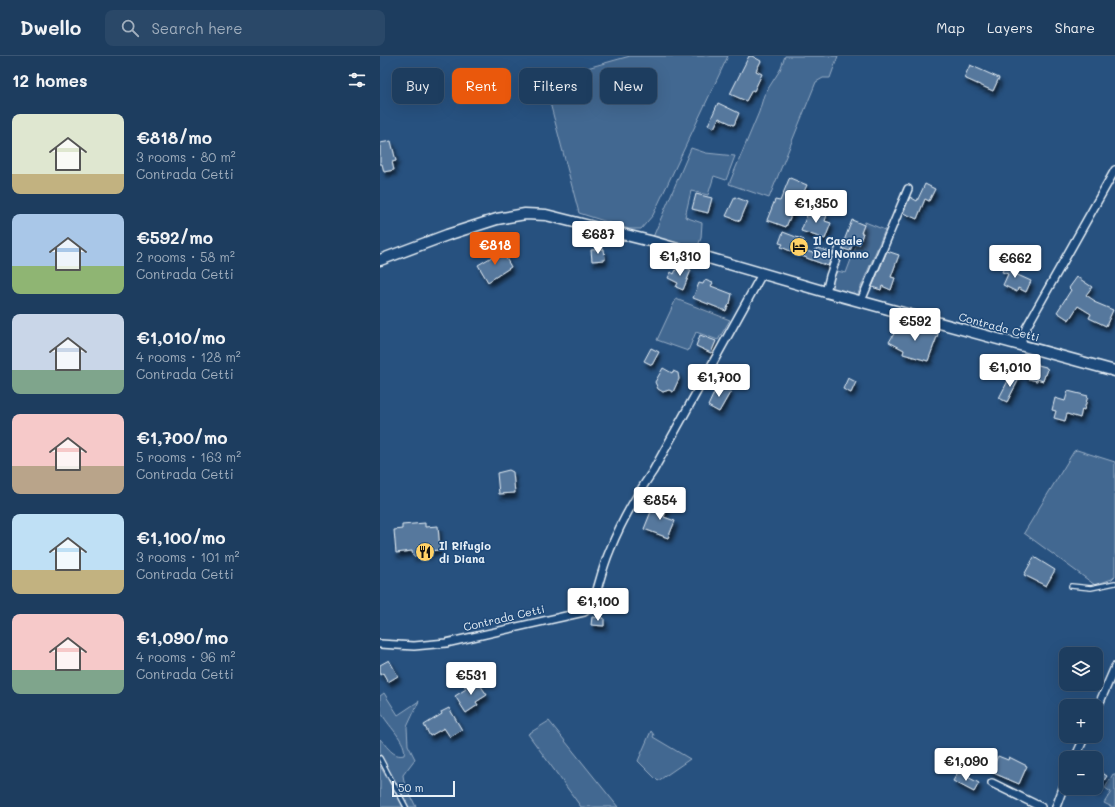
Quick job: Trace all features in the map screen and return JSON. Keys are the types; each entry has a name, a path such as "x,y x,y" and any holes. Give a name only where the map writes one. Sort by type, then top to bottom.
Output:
{"main road":[{"name":"Contrada Cetti","path":"380,260 447,235 497,219 513,215 546,215 650,241 826,292 1115,371"}],"street":[{"path":"1020,345 1026,328 1115,170"},
{"path":"861,301 908,189"},
{"path":"826,292 839,250"},
{"name":"Contrada Cetti","path":"380,644 414,646 446,643 584,612 590,608 594,600 609,552 622,523 640,489 653,471 762,274"},
{"path":"1101,699 1115,668"},
{"path":"992,784 1041,807"},
{"path":"1056,807 1060,795"}],"lane":[{"path":"1071,586 1091,588 1115,583"},
{"path":"380,758 406,807"}],"shaded area":[{"path":"630,56 728,56 653,215 641,229 629,229 579,213 550,104 592,104 592,68 587,68"},
{"path":"785,56 838,56 830,78 823,78 816,82 769,198 729,184 759,112 764,95 780,70"},
{"path":"691,148 706,153 735,156 726,180 714,176 708,195 691,191 685,217 702,223 701,238 696,251 653,237"},
{"path":"865,222 885,230 857,296 829,289 837,271 846,273"},
{"path":"676,299 730,320 718,340 696,332 688,351 657,340"},
{"path":"1077,450 1115,462 1115,576 1112,579 1095,585 1024,533 1074,451"},
{"path":"384,693 398,715 419,701 407,727 408,745 415,759 403,775 404,782 416,807 408,807 380,756 380,739 393,753 397,755 404,755 403,744 381,712 380,696"},
{"path":"549,721 618,807 581,807 528,734"},
{"path":"651,731 654,735 653,737 690,759 658,781 638,761"},
{"path":"380,766 404,807 380,807"},
{"path":"1113,774 1115,775 1115,807 1104,803 1111,792 1105,788"}],"building":[{"path":"749,56 761,61 756,71 762,74 754,91 752,90 746,101 730,94"},
{"path":"970,65 999,78 993,91 964,78"},
{"path":"718,103 739,113 734,125 719,118 714,128 708,125"},
{"path":"391,141 396,161 392,162 394,170 384,172 382,164 380,164 380,143"},
{"path":"790,178 807,185 802,196 797,194 792,207 794,208 786,227 767,220 775,200 780,201"},
{"path":"925,184 935,189 929,201 925,199 917,219 903,213 910,197 917,201"},
{"path":"696,194 712,198 708,213 692,209"},
{"path":"735,197 748,202 740,221 726,216"},
{"path":"809,209 827,215 825,221 831,223 825,239 801,231"},
{"path":"852,220 864,225 859,245 853,243 850,251 844,249 842,246"},
{"path":"783,232 804,240 800,249 813,253 815,249 817,250 818,248 833,253 828,266 781,247 783,244 779,243"},
{"path":"604,249 605,260 592,261 591,250"},
{"path":"502,251 511,267 488,282 478,265"},
{"path":"887,251 899,255 891,277 895,278 891,290 882,286 881,290 872,287"},
{"path":"1007,260 1015,263 1011,272 1031,281 1026,292 1018,288 1017,292 1003,285 1008,274 1002,272"},
{"path":"678,265 691,270 683,290 676,287 678,283 668,278 671,272 674,274"},
{"path":"1077,277 1092,287 1086,295 1095,301 1094,302 1113,310 1106,326 1089,318 1091,314 1078,306 1069,320 1057,312 1071,290 1069,288"},
{"path":"705,280 713,283 711,286 732,294 730,304 726,311 693,298 699,283 703,284"},
{"path":"913,326 938,334 928,361 903,354 904,350 889,342 898,327 910,334"},
{"path":"700,335 716,341 711,353 696,346"},
{"path":"651,348 659,352 652,365 644,361"},
{"path":"1030,361 1038,363 1038,365 1048,369 1043,381 1025,378"},
{"path":"663,368 672,373 673,371 678,373 679,379 673,392 669,390 663,392 658,389 655,382"},
{"path":"1012,373 1020,377 1007,402 999,398"},
{"path":"848,378 856,382 851,393 843,389"},
{"path":"718,384 731,391 719,412 708,406"},
{"path":"1068,391 1088,396 1080,418 1067,414 1065,421 1054,418 1056,411 1052,410 1055,398 1065,401"},
{"path":"509,470 513,472 515,493 499,494 497,473"},
{"path":"664,501 668,506 664,517 675,521 668,538 644,529 652,509 655,510 658,502"},
{"path":"425,523 425,527 438,526 440,550 429,551 429,554 413,556 412,551 396,553 394,530 402,529 402,525"},
{"path":"1034,557 1055,570 1046,586 1024,575"},
{"path":"592,617 604,618 604,626 591,625"},
{"path":"389,660 398,676 388,682 383,673 380,675 380,665"},
{"path":"476,679 487,695 476,702 478,705 466,713 455,696 466,689 464,687"},
{"path":"449,708 462,730 450,737 444,728 430,736 424,725"},
{"path":"998,756 1008,760 1009,757 1027,766 1019,784 991,772"},
{"path":"958,772 979,783 974,792 953,781"},
{"path":"1103,773 1107,776 1103,782"}],"place":[{"name":"Il Casale Del Nonno","path":"799,247"},
{"name":"Il Rifugio di Diana","path":"425,552"}]}
